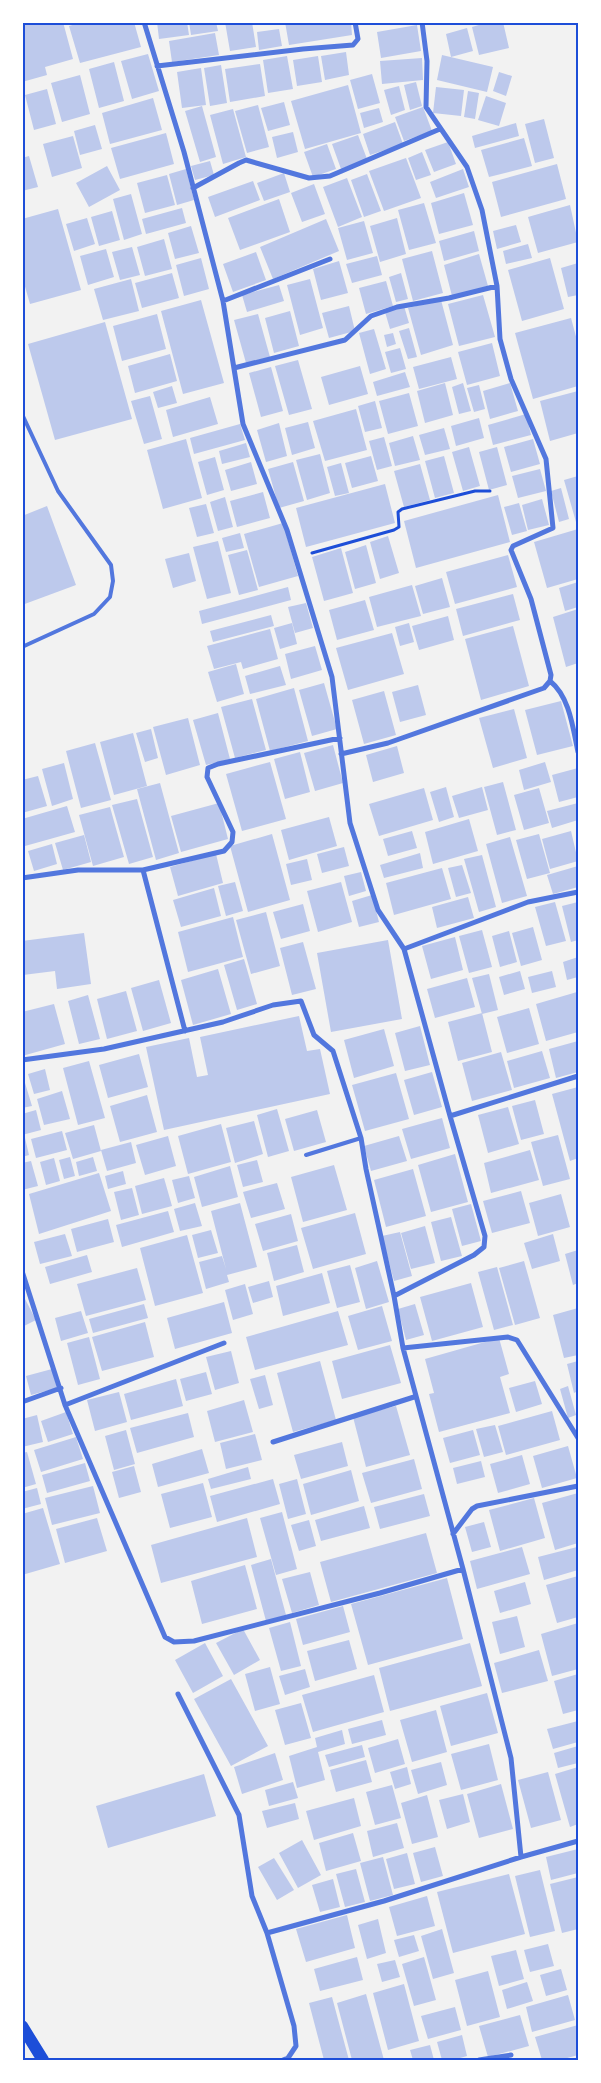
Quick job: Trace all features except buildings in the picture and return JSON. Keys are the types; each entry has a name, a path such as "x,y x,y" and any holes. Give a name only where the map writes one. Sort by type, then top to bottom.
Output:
{"main road":[{"path":"22,2026 43,2060"}],"street":[{"path":"144,22 193,188 223,300 243,424 297,558 332,677 350,823 378,910 404,949 450,1116 486,1236 484,1247 474,1255 394,1296"},
{"path":"157,66 353,45 358,39 355,22"},
{"path":"342,754 388,742 544,688 550,681 551,675 531,599 511,550 513,546 553,528 546,459 511,379 500,339 497,286 482,210 467,167 426,107 428,61 422,22"},
{"path":"193,188 246,160 308,178 330,176 440,129"},
{"path":"223,300 330,259"},
{"path":"234,368 345,340 370,316 397,307 449,298 497,286"},
{"path":"550,681 556,686 565,702 578,752"},
{"path":"22,878 78,870 143,870 224,850 232,842 233,832 206,777 208,768 218,764 340,738"},
{"path":"143,870 185,1031"},
{"path":"404,949 528,902 578,892"},
{"path":"22,1060 104,1050 223,1022 273,1006 301,1001 314,1035 333,1051 361,1138 394,1296 402,1348 414,1397 463,1569 511,1758 521,1857"},
{"path":"450,1116 578,1076"},
{"path":"22,1271 65,1405 165,1637 174,1642 194,1642 463,1569"},
{"path":"402,1348 508,1337 517,1340 578,1438"},
{"path":"65,1405 224,1343"},
{"path":"22,1402 61,1388"},
{"path":"273,1442 414,1397"},
{"path":"453,1534 472,1509 477,1506 578,1486"},
{"path":"178,1694 239,1815 252,1896 267,1933 294,2026 296,2046 287,2060"},
{"path":"267,1933 384,1901 521,1857 578,1841"},
{"path":"479,2060 510,2055"}],"lane":[{"path":"22,414 58,491 111,565 113,581 110,597 94,614 22,646"},
{"path":"306,1155 361,1138"}],"path":[{"path":"297,558 394,530 398,527 398,512 402,509 475,491 490,491"}]}
